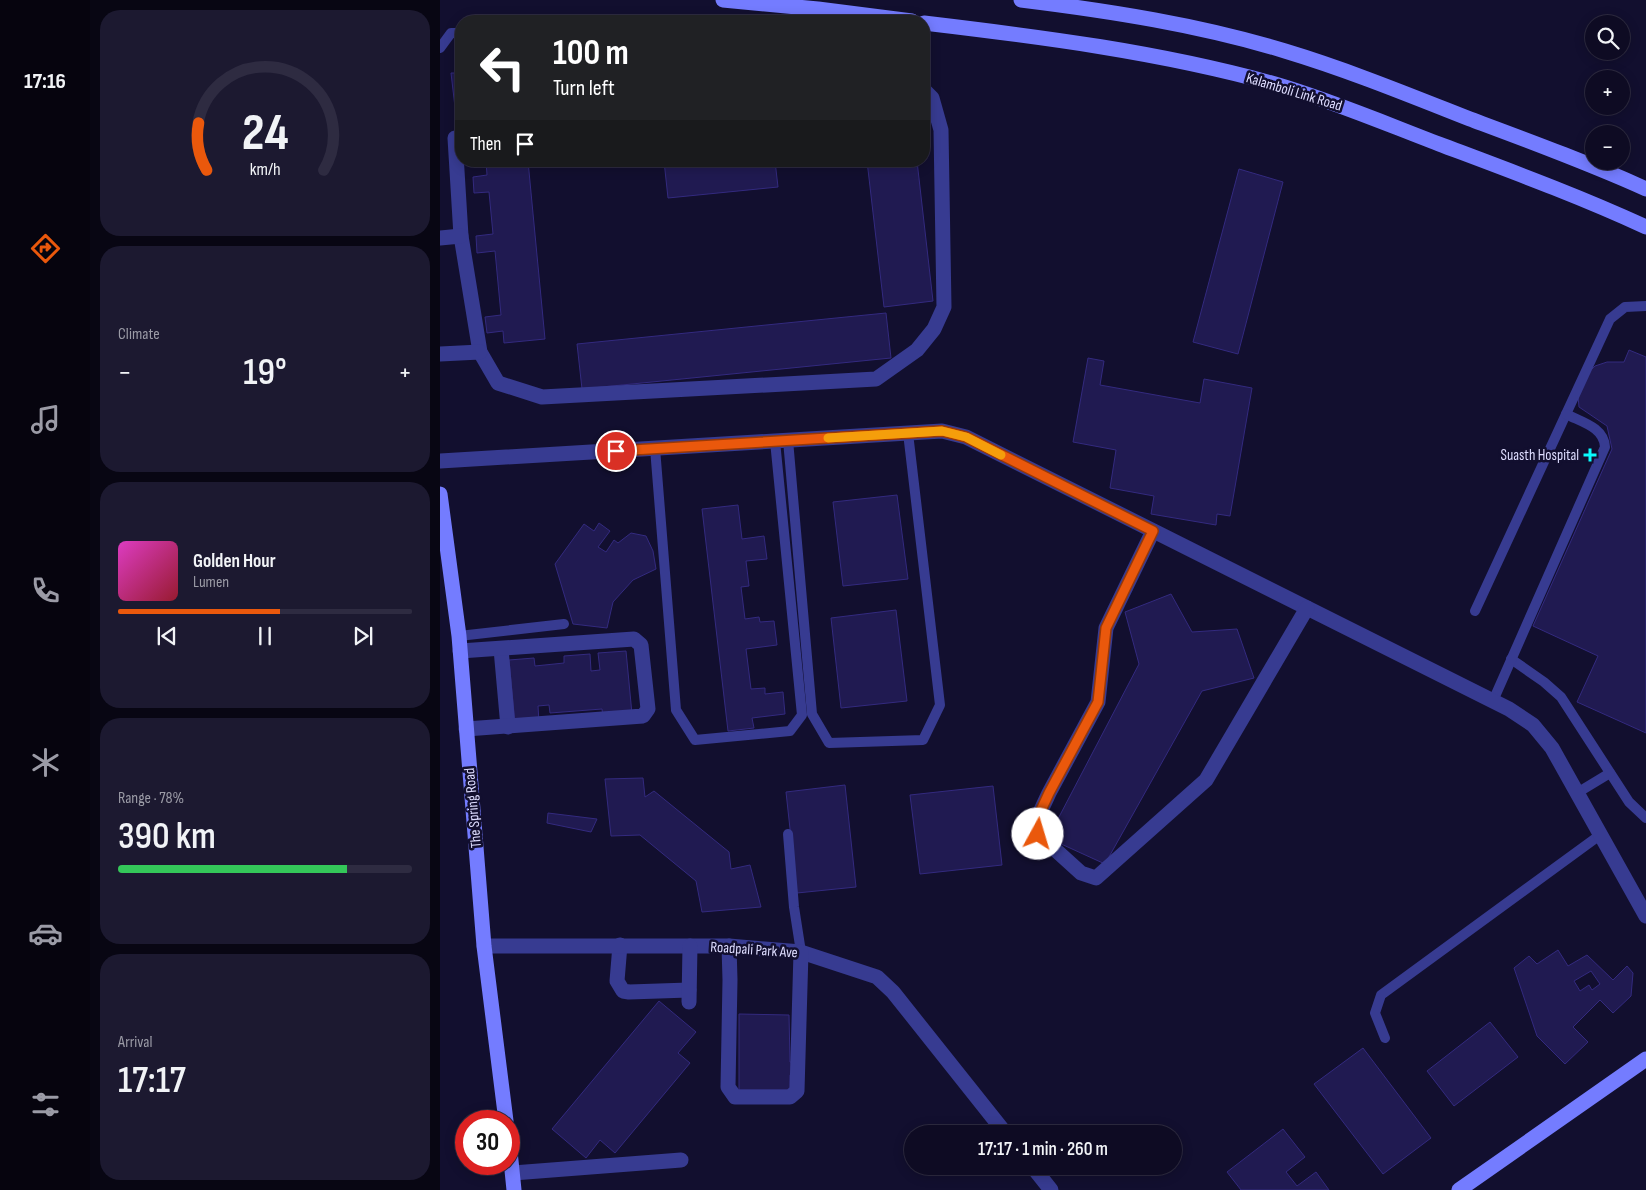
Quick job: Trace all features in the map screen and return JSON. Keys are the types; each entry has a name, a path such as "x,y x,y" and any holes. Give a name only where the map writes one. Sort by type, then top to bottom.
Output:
{"main road":[{"path":"723,0 865,15"},
{"path":"1021,0 1082,8 1167,23 1284,50 1330,65 1546,147 1646,189"},
{"name":"Kalamboli Link Road","path":"930,24 1076,42 1160,57 1275,84 1319,98 1524,176 1646,227"},
{"name":"The Spring Road","path":"440,494 459,644 484,946 505,1110"},
{"path":"1458,1190 1646,1059"},
{"path":"513,1175 514,1190"}],"street":[{"path":"457,167 461,236 480,352 498,383 542,397 876,379 917,350 934,329 944,307 941,130 930,96"},
{"path":"440,238 461,236"},
{"path":"440,354 480,352"},
{"path":"440,461 942,431 966,437 1493,701 1532,725 1552,748 1646,916"},
{"path":"1153,531 1106,628 1098,702 1036,821 1038,834 1081,873 1096,878 1206,780 1307,608"},
{"path":"459,644 500,649 634,639 641,645 648,709 643,716 466,730"},
{"path":"500,649 508,727"},
{"path":"620,945 617,982 623,990 689,996 690,946"},
{"name":"Roadpali Park Ave","path":"484,946 729,946 801,952 877,977 893,992 999,1125"},
{"path":"729,946 728,1087 735,1096 790,1097 797,1091 801,952"},
{"path":"520,1172 681,1160"},
{"path":"1039,1175 1051,1190"}],"lane":[{"path":"440,48 451,33 455,33"},
{"path":"1475,611 1610,319 1625,307 1646,306"},
{"path":"1493,701 1605,447 1605,442 1598,430 1566,414"},
{"path":"781,441 812,714 830,743 923,740 940,705 908,433"},
{"path":"655,448 676,710 695,740 790,731 802,715 781,441"},
{"path":"459,644 564,624"},
{"path":"1512,660 1544,682 1561,697 1629,802 1646,818"},
{"path":"1577,793 1610,773"},
{"path":"788,834 794,907 801,952"},
{"path":"1385,1038 1375,1013 1381,995 1600,835"}],"building":[{"path":"451,73 455,73 455,107"},
{"path":"486,167 529,167 545,339 504,343 503,331 487,333 485,317 501,315 495,251 477,253 476,236 493,234 489,192 474,193 473,177 487,175"},
{"path":"665,167 776,167 778,187 668,198"},
{"path":"868,167 918,167 933,301 884,307"},
{"path":"1239,169 1283,182 1238,354 1193,342"},
{"path":"886,313 891,358 582,389 577,344"},
{"path":"1629,350 1646,357 1646,733 1577,702 1598,656 1533,626 1612,449 1607,426 1579,407 1578,396 1586,375 1595,366 1607,362 1624,362"},
{"path":"1088,358 1104,361 1100,385 1200,403 1204,379 1252,388 1230,516 1217,514 1216,525 1151,514 1154,496 1110,488 1116,450 1073,442"},
{"path":"897,495 908,579 843,586 833,502"},
{"path":"738,505 742,539 764,536 767,559 746,561 749,586 741,587 745,619 759,617 760,622 774,621 777,645 746,649 751,689 765,688 765,694 783,692 785,714 752,718 754,728 728,731 702,509"},
{"path":"599,523 610,531 598,547 606,552 614,540 618,543 631,533 646,536 653,551 656,569 633,580 613,602 607,628 573,624 555,564 584,524 594,531"},
{"path":"1171,594 1192,632 1237,629 1254,678 1202,691 1105,864 1048,838 1139,664 1125,612"},
{"path":"896,610 907,701 841,708 831,618"},
{"path":"626,651 632,714 603,717 602,709 550,713 549,705 538,706 539,722 515,724 509,660 534,658 535,666 564,663 564,656 590,654 591,671 600,670 598,653"},
{"path":"643,778 645,797 654,791 729,852 731,869 750,865 761,907 702,912 696,881 640,835 611,836 605,779"},
{"path":"845,785 856,887 797,893 786,792"},
{"path":"993,786 1002,865 920,874 910,795"},
{"path":"548,813 597,819 591,832 547,823"},
{"path":"1558,950 1568,966 1587,955 1613,980 1627,966 1633,973 1631,996 1613,1013 1600,1000 1573,1027 1588,1042 1565,1064 1537,1036 1514,968 1529,956 1537,964","holes":["1591,971 1600,984 1592,990 1589,985 1580,991 1574,981"]},
{"path":"659,1001 696,1032 678,1053 690,1063 615,1153 600,1140 586,1158 552,1129"},
{"path":"739,1014 789,1015 790,1062 794,1062 793,1076 790,1075 790,1090 739,1090"},
{"path":"1490,1022 1518,1057 1454,1106 1427,1071"},
{"path":"1363,1048 1431,1138 1383,1174 1314,1084"},
{"path":"1283,1129 1305,1157 1286,1172 1297,1186 1316,1172 1329,1190 1241,1190 1227,1172"}],"slow traffic":[{"path":"828,438 942,431 966,437 1001,455"}],"place":[{"name":"Suasth Hospital","path":"1590,455"}],"route":[{"path":"616,451 942,431 966,437 1153,531 1106,628 1098,702 1036,821 1038,834"}]}
